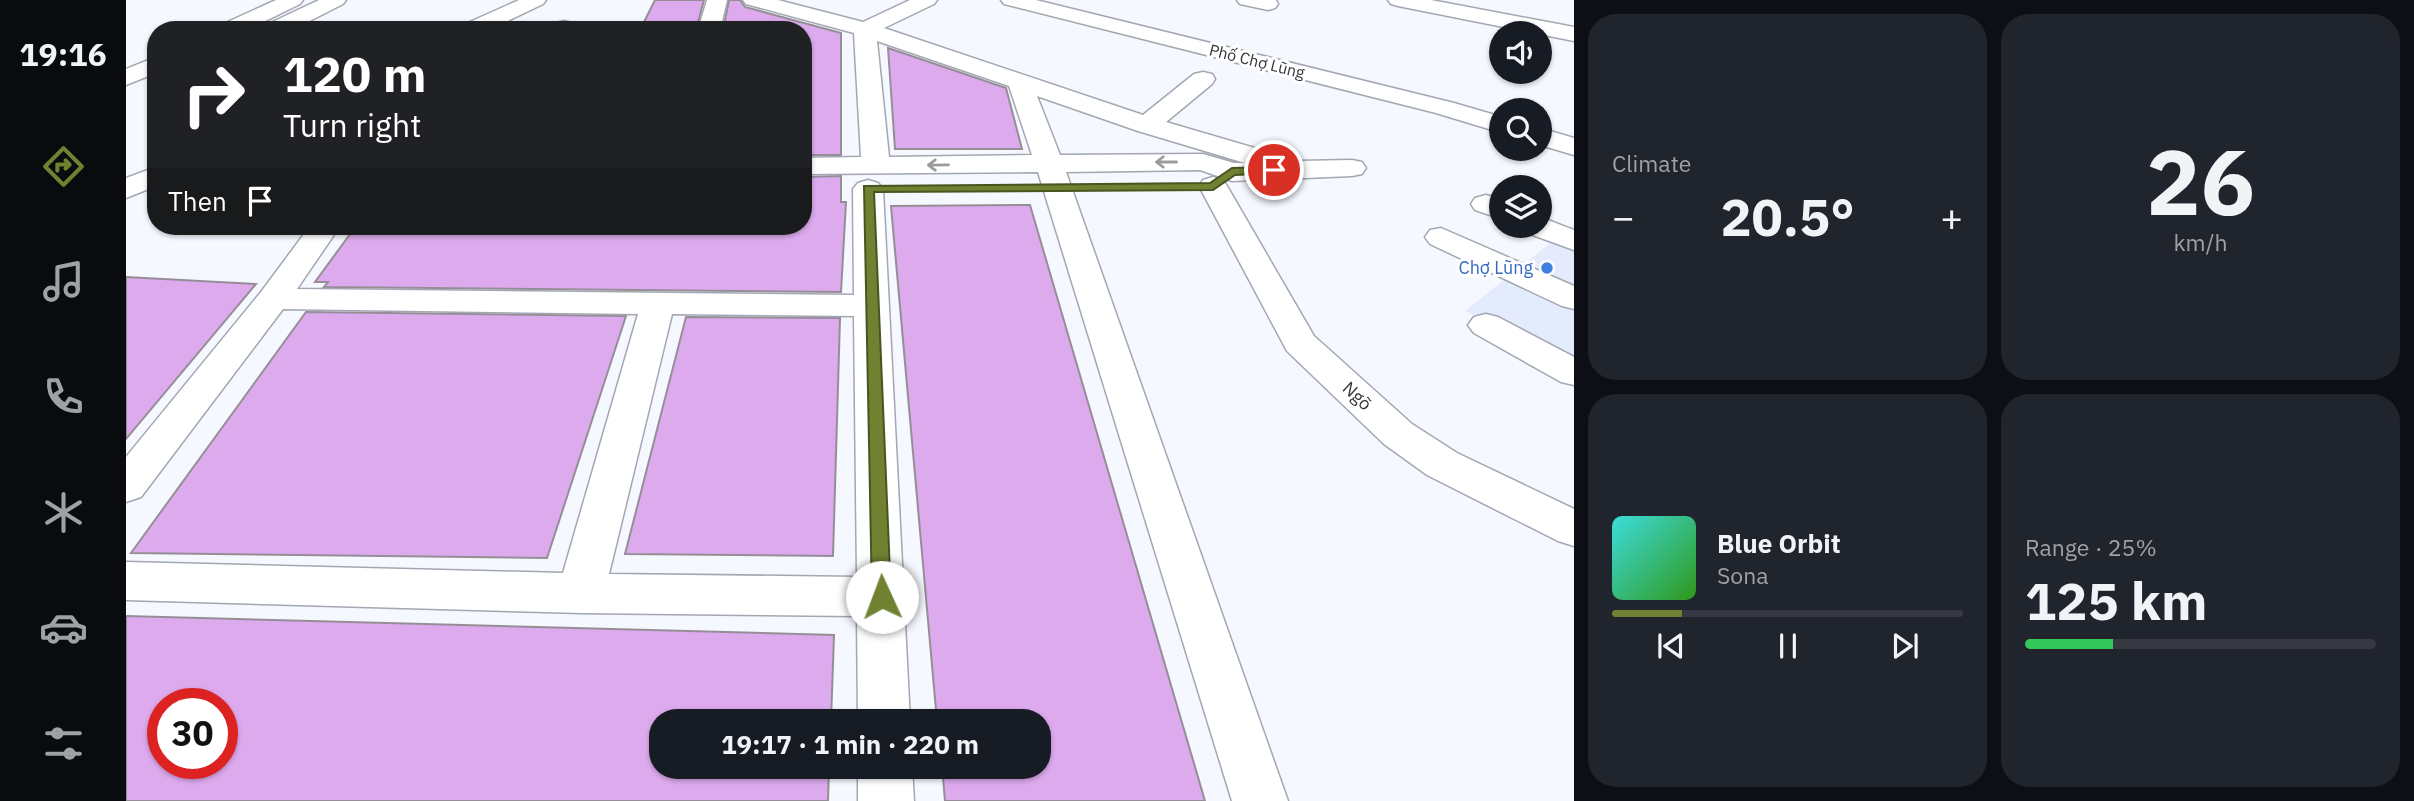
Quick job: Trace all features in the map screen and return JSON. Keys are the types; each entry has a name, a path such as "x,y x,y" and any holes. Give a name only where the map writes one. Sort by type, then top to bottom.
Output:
{"main road":[{"path":"248,21 293,0"},
{"path":"293,21 337,0"},
{"path":"491,21 537,0"},
{"path":"711,21 717,0"},
{"path":"753,0 865,29 1019,79 1147,125 1298,170"},
{"path":"865,29 927,0"},
{"name":"Phố Chợ Lũng","path":"1011,0 1489,121"},
{"path":"1410,1 1574,34"},
{"path":"865,29 872,178 871,306 884,709"},
{"path":"126,78 147,68"},
{"path":"1019,79 1260,801"},
{"path":"1147,125 1203,79"},
{"path":"126,99 147,90"},
{"path":"1552,131 1574,118"},
{"path":"1552,140 1574,147"},
{"path":"812,168 872,178"},
{"path":"812,187 872,178 1052,174 1223,179 1298,170 1352,168"},
{"path":"126,189 147,179"},
{"name":"Ngõ","path":"1223,179 1300,343 1398,433 1443,464 1574,529"},
{"path":"126,214 147,205"},
{"path":"1552,232 1574,241"},
{"path":"126,486 273,299 319,235"},
{"path":"1441,237 1574,299"},
{"path":"273,299 871,306"},
{"path":"581,593 658,303"},
{"path":"1486,326 1566,359"},
{"path":"126,581 581,593 882,597"},
{"path":"885,779 886,801"}],"shaded area":[{"name":"Chợ Lũng","path":"1574,224 1574,356 1465,311"}],"building":[{"path":"655,0 704,0 698,21 644,21"},
{"path":"729,0 740,0 745,7 797,21 725,21"},
{"path":"812,25 841,33 841,155 812,155"},
{"path":"888,48 1006,88 1022,149 895,149"},
{"path":"841,176 841,202 846,202 841,292 324,287 328,282 315,282 349,235 812,235 812,177"},
{"path":"1030,205 1205,801 945,801 943,779 1051,779 1051,709 936,709 891,206"},
{"path":"126,277 256,284 126,439"},
{"path":"306,312 626,316 547,558 131,553"},
{"path":"686,317 840,318 833,556 625,554"},
{"path":"126,616 834,635 831,709 649,709 649,779 829,779 828,801 126,801"}],"place":[{"name":"Chợ Lũng","path":"1547,268"}],"route":[{"path":"882,597 868,189 1068,185 1213,186 1232,172 1274,170"}]}
